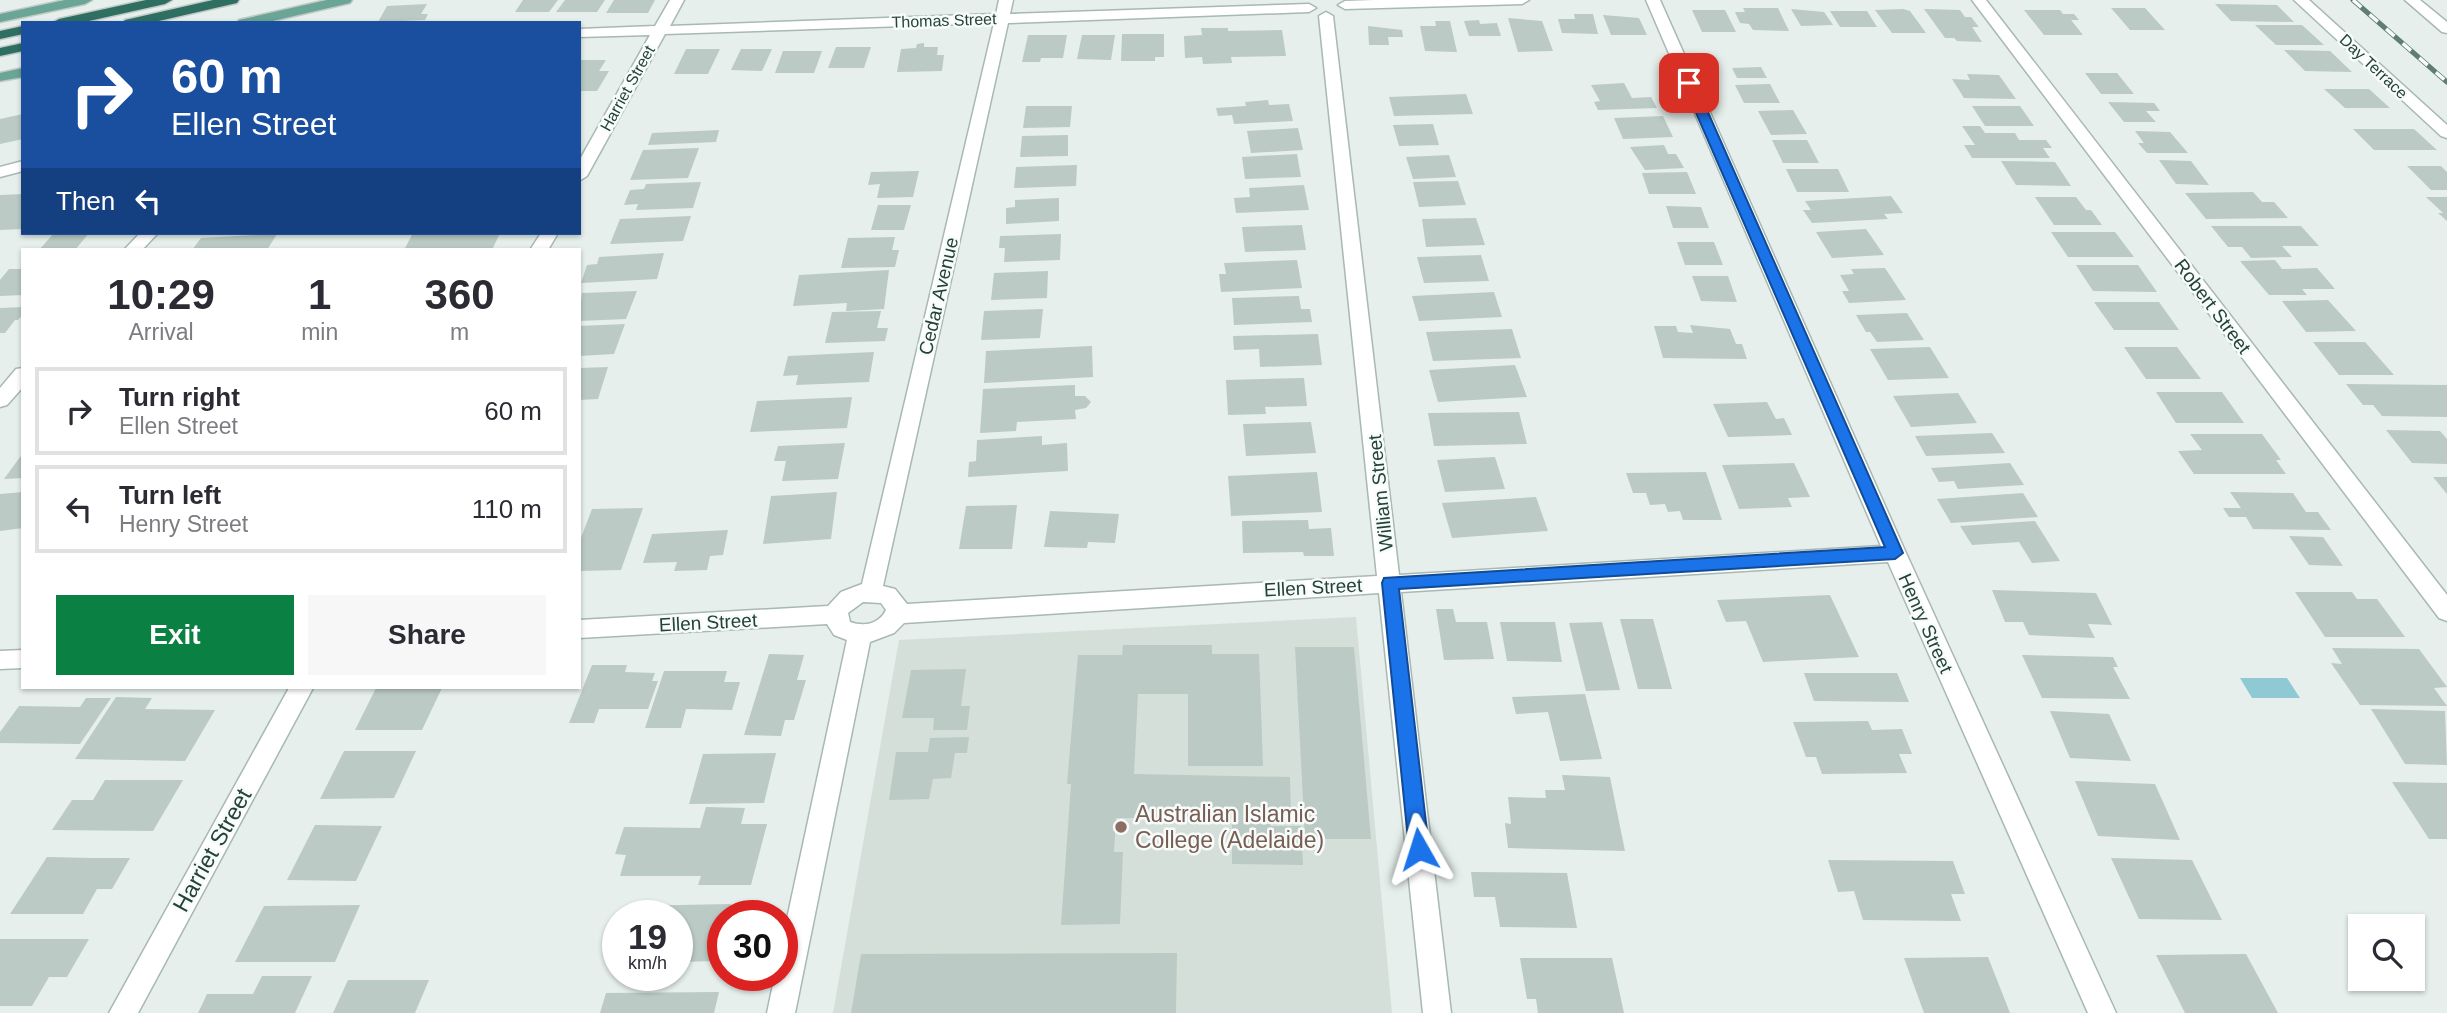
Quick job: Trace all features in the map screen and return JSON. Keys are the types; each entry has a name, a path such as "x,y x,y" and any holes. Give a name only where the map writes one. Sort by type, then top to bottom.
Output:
{"highway":[{"path":"68,21 165,0"},
{"path":"140,21 232,0"},
{"path":"0,35 21,30"},
{"path":"0,52 21,47"}],"main road":[{"path":"0,18 85,0"},
{"path":"251,21 309,4 345,0"},
{"path":"0,77 21,72"}],"street":[{"name":"Harriet Street","path":"581,172 677,0"},
{"name":"Thomas Street","path":"581,33 1004,9 1326,6 1522,0"},
{"name":"Henry Street","path":"1653,0 1895,553 2102,1013"},
{"name":"Robert Street","path":"1979,0 2447,612"},
{"name":"Day Terrace","path":"2301,0 2447,133"},
{"path":"2412,0 2447,29"},
{"name":"William Street","path":"1326,6 1437,1013"},
{"name":"Cedar Avenue","path":"870,592 1004,9"},
{"path":"0,172 21,167"},
{"path":"135,248 147,235"},
{"path":"0,400 21,376"},
{"name":"Ellen Street","path":"898,614 1895,553"},
{"path":"870,592 887,595 893,600 898,614 885,628 860,634 842,628 836,615 841,604 849,598 870,592"},
{"name":"Ellen Street","path":"581,629 836,615"},
{"path":"781,1013 860,634"},
{"path":"0,660 21,659"},
{"name":"Harriet Street","path":"123,1013 300,689"}],"shaded area":[{"name":"Australian Islamic College (Adelaide)","path":"1356,617 1392,1013 833,1013 899,640"}],"water":[{"path":"2240,678 2287,678 2300,698 2252,698"}],"building":[{"path":"523,0 558,0 549,12 515,12"},
{"path":"565,0 605,0 597,12 556,12"},
{"path":"614,0 655,0 648,13 606,13"},
{"path":"427,4 421,14 428,14 425,20 379,21 387,6"},
{"path":"2215,4 2277,5 2294,22 2231,21"},
{"path":"1743,8 1778,8 1789,31 1753,30 1749,24 1740,23 1735,12 1745,12"},
{"path":"2111,8 2145,8 2165,30 2130,30"},
{"path":"1791,9 1824,12 1833,25 1801,26"},
{"path":"1924,9 1960,10 1965,17 1971,17 1979,27 1972,27 1982,42 1945,38"},
{"path":"1692,10 1725,10 1736,32 1702,32"},
{"path":"1875,10 1910,11 1926,33 1892,33"},
{"path":"2024,10 2060,10 2063,14 2074,14 2079,20 2071,20 2083,35 2044,35"},
{"path":"1830,11 1867,11 1877,27 1840,27"},
{"path":"1574,14 1593,14 1598,34 1562,33 1558,19 1575,19"},
{"path":"1603,15 1639,18 1647,35 1611,35"},
{"path":"1508,18 1542,21 1553,51 1518,52"},
{"path":"1479,20 1480,24 1497,23 1501,36 1469,36 1464,21"},
{"path":"1435,21 1450,21 1457,52 1425,51 1420,26 1436,26"},
{"path":"2255,25 2302,25 2324,45 2276,45"},
{"path":"1368,26 1402,30 1403,37 1388,37 1389,45 1369,45"},
{"path":"1201,28 1228,28 1228,31 1282,30 1286,56 1231,57 1232,63 1203,64 1202,57 1185,58 1184,36 1202,35"},
{"path":"1122,34 1164,34 1164,57 1155,57 1155,61 1121,61"},
{"path":"1028,35 1067,35 1063,58 1041,58 1040,62 1022,62"},
{"path":"1082,35 1115,35 1111,60 1077,59"},
{"path":"924,43 924,47 938,47 937,55 944,55 942,71 897,72 901,49 916,48 917,44"},
{"path":"836,47 871,47 864,68 828,68"},
{"path":"686,49 720,49 708,74 674,74"},
{"path":"741,49 772,49 762,71 731,70"},
{"path":"2284,50 2330,51 2352,72 2305,71"},
{"path":"783,51 822,51 814,73 775,73"},
{"path":"581,60 606,60 599,71 609,71 597,91 581,91"},
{"path":"1761,67 1767,78 1737,78 1732,68"},
{"path":"2085,73 2117,73 2134,94 2101,94"},
{"path":"1967,74 1999,75 2016,99 1964,98 1952,79 1970,80"},
{"path":"1624,83 1632,98 1651,97 1657,108 1598,110 1594,102 1600,101 1591,85"},
{"path":"1770,84 1780,103 1744,103 1735,85"},
{"path":"2324,89 2369,89 2390,108 2345,108"},
{"path":"1466,94 1473,114 1394,116 1389,97"},
{"path":"1268,100 1269,105 1289,104 1293,121 1234,124 1232,115 1218,116 1216,108 1246,106 1245,102"},
{"path":"2108,102 2154,103 2160,111 2146,111 2156,122 2124,122"},
{"path":"1026,106 1072,106 1070,127 1023,128"},
{"path":"1972,106 2020,106 2034,126 1985,126"},
{"path":"1793,110 1807,134 1771,135 1758,111"},
{"path":"21,114 21,139 0,144 0,119"},
{"path":"1663,116 1673,137 1623,139 1614,118"},
{"path":"1433,124 1439,145 1399,146 1393,125"},
{"path":"1962,126 1980,126 1985,133 2015,133 2019,140 2046,140 2052,148 2043,148 2050,158 1972,158 1964,145 1975,145"},
{"path":"1298,128 1303,150 1251,153 1247,131"},
{"path":"2353,129 2414,129 2437,150 2374,150"},
{"path":"719,130 716,142 648,145 652,133"},
{"path":"2135,131 2170,132 2188,153 2147,153 2138,143 2144,143"},
{"path":"1068,135 1068,156 1020,157 1022,136"},
{"path":"1772,140 1807,140 1819,163 1783,163"},
{"path":"1664,145 1668,154 1676,154 1684,168 1645,170 1630,147"},
{"path":"699,148 688,178 630,180 643,150"},
{"path":"1297,154 1301,177 1245,179 1242,157"},
{"path":"1449,155 1456,177 1413,179 1406,157"},
{"path":"2159,160 2191,161 2209,185 2176,184"},
{"path":"2001,161 2055,162 2071,186 2016,185"},
{"path":"1077,165 1076,186 1014,188 1016,167"},
{"path":"2407,166 2441,166 2447,172 2447,190 2431,190"},
{"path":"1786,169 1838,169 1849,192 1797,192"},
{"path":"919,171 913,197 877,198 880,184 868,185 871,172"},
{"path":"1687,172 1696,194 1649,194 1642,173"},
{"path":"1458,181 1466,205 1419,207 1413,182"},
{"path":"701,182 693,208 636,210 638,204 624,205 630,190 644,189 646,184"},
{"path":"1304,185 1309,210 1236,213 1234,198 1250,197 1249,188"},
{"path":"2253,192 2262,202 2274,202 2288,218 2206,219 2185,193"},
{"path":"21,194 21,229 0,230 0,195"},
{"path":"1891,196 1903,213 1884,214 1888,219 1812,223 1803,210 1811,210 1805,201"},
{"path":"2035,197 2076,197 2086,210 2091,210 2102,225 2054,225"},
{"path":"2426,197 2447,197 2447,221 2438,213 2443,213"},
{"path":"1059,198 1059,221 1006,224 1006,208 1015,207 1015,200"},
{"path":"878,205 911,205 904,230 871,230"},
{"path":"1666,206 1701,207 1709,228 1673,228"},
{"path":"691,216 683,241 610,244 620,219"},
{"path":"1476,218 1485,245 1426,247 1422,219"},
{"path":"1302,225 1306,250 1245,252 1242,227"},
{"path":"2211,226 2301,226 2319,246 2282,246 2292,257 2251,258 2242,247 2228,247"},
{"path":"1866,229 1884,255 1832,258 1816,232"},
{"path":"2051,232 2115,232 2134,257 2068,257"},
{"path":"1061,234 1060,260 1004,262 1005,248 999,248 1000,236"},
{"path":"52,235 87,235 77,248 41,248"},
{"path":"276,235 268,248 194,248 201,238"},
{"path":"412,235 499,235 493,248 405,248"},
{"path":"895,237 892,250 899,250 895,267 841,268 848,238"},
{"path":"1677,242 1714,242 1723,265 1685,265"},
{"path":"664,253 657,279 581,283 587,265 597,264 599,257"},
{"path":"1481,255 1489,281 1424,283 1417,257"},
{"path":"1297,260 1302,288 1221,292 1219,274 1226,274 1224,263"},
{"path":"2275,260 2282,269 2317,268 2335,289 2302,289 2307,295 2269,295 2240,261"},
{"path":"2076,265 2138,265 2157,292 2093,291"},
{"path":"1885,268 1906,300 1849,303 1842,291 1849,291 1840,275 1854,274 1851,269"},
{"path":"9,269 21,269 21,295 0,296 0,280"},
{"path":"889,270 884,309 846,311 847,303 793,306 799,275"},
{"path":"1048,271 1047,298 991,300 994,273"},
{"path":"1692,276 1728,276 1737,302 1701,301"},
{"path":"637,291 626,319 581,321 582,293"},
{"path":"1494,292 1502,317 1419,321 1412,296"},
{"path":"1299,296 1301,309 1310,309 1312,322 1234,325 1232,298"},
{"path":"2328,300 2356,331 2306,332 2282,301"},
{"path":"2094,302 2159,302 2179,330 2114,330"},
{"path":"21,307 21,316 5,333 0,333 0,308"},
{"path":"1043,309 1040,338 981,340 984,311"},
{"path":"881,311 877,328 888,328 885,341 825,343 832,312"},
{"path":"1907,313 1924,340 1877,342 1870,332 1866,332 1856,315"},
{"path":"625,324 614,354 581,356 581,326"},
{"path":"1690,325 1730,329 1736,344 1742,344 1747,359 1663,358 1654,326 1676,326 1678,332 1693,333"},
{"path":"1512,329 1521,358 1433,361 1426,332"},
{"path":"1318,334 1322,365 1260,367 1259,349 1234,350 1233,336"},
{"path":"2313,342 2365,342 2394,375 2339,375"},
{"path":"1092,346 1093,377 984,383 986,351"},
{"path":"1930,347 1949,378 1888,380 1870,349"},
{"path":"2124,347 2177,347 2201,379 2146,379"},
{"path":"874,352 869,382 796,385 798,375 783,376 788,356"},
{"path":"1515,365 1527,397 1438,402 1429,370"},
{"path":"608,367 598,399 581,400 581,368"},
{"path":"1304,378 1307,406 1265,407 1266,414 1228,415 1226,380"},
{"path":"2346,384 2447,385 2447,417 2382,416 2373,405 2363,405"},
{"path":"1075,385 1075,396 1085,396 1091,402 1086,408 1075,410 1076,419 1017,422 1016,431 980,433 983,389"},
{"path":"2156,392 2222,392 2244,423 2176,423"},
{"path":"1958,393 1977,423 1911,427 1893,396"},
{"path":"852,397 847,428 750,432 757,401"},
{"path":"1767,402 1776,419 1784,418 1792,435 1728,437 1713,404"},
{"path":"1519,412 1527,444 1434,446 1428,413"},
{"path":"1311,422 1316,453 1246,456 1243,424"},
{"path":"2386,430 2440,431 2447,439 2447,464 2412,463"},
{"path":"1992,433 2005,453 1926,456 1915,436"},
{"path":"2190,434 2262,434 2281,460 2276,460 2286,474 2194,474 2178,451 2202,450"},
{"path":"1042,436 1042,445 1067,443 1068,471 968,477 969,462 976,461 977,440"},
{"path":"845,443 838,479 782,481 786,461 774,461 778,446"},
{"path":"21,456 21,478 4,479"},
{"path":"1495,457 1505,489 1445,492 1437,460"},
{"path":"1794,463 1810,497 1788,498 1792,507 1739,509 1722,465"},
{"path":"2010,463 2024,485 1958,489 1954,481 1939,482 1931,468"},
{"path":"1317,472 1322,512 1231,516 1228,476"},
{"path":"1706,472 1722,520 1683,520 1680,511 1668,512 1665,504 1650,505 1646,493 1633,493 1626,473"},
{"path":"2433,477 2447,477 2447,494"},
{"path":"21,492 21,528 0,531 0,494"},
{"path":"837,492 831,539 763,544 771,496"},
{"path":"2230,492 2293,493 2306,512 2318,512 2331,530 2253,529 2246,517 2229,517 2223,508 2241,508"},
{"path":"2023,493 2038,517 1951,523 1937,499"},
{"path":"1536,497 1548,531 1452,538 1442,503"},
{"path":"1017,505 1012,549 959,549 966,506"},
{"path":"643,508 621,570 581,571 581,538 592,509"},
{"path":"1050,511 1119,514 1115,543 1088,542 1087,548 1044,547"},
{"path":"1308,520 1309,529 1331,528 1334,556 1304,556 1303,552 1243,553 1242,521"},
{"path":"2035,521 2060,561 2032,563 2019,542 1972,545 1960,526"},
{"path":"728,530 723,555 710,556 707,570 674,571 677,562 643,563 652,534"},
{"path":"2289,536 2323,537 2343,566 2309,565"},
{"path":"1992,590 2096,593 2112,625 2088,624 2095,638 2029,635 2023,622 2005,622"},
{"path":"2295,592 2352,592 2357,599 2377,599 2405,637 2325,637"},
{"path":"1830,595 1859,657 1763,662 1746,621 1726,622 1717,600"},
{"path":"1436,609 1453,609 1456,622 1487,622 1494,659 1444,660"},
{"path":"1620,619 1653,619 1672,689 1638,689"},
{"path":"1500,622 1555,622 1562,662 1507,661"},
{"path":"1602,622 1620,690 1586,691 1569,623"},
{"path":"1123,645 1212,645 1212,654 1259,654 1263,766 1188,766 1188,694 1138,694 1134,774 1290,777 1291,820 1271,820 1271,826 1301,826 1303,865 1232,864 1232,819 1116,818 1114,852 1123,852 1120,924 1061,925 1071,784 1067,784 1078,655 1122,655"},
{"path":"1295,647 1354,647 1371,839 1305,839"},
{"path":"2332,648 2419,649 2447,687 2434,688 2447,706 2360,705 2331,663 2342,664"},
{"path":"769,654 804,655 797,680 806,680 794,720 785,720 781,736 744,735"},
{"path":"2022,655 2113,657 2118,667 2113,667 2130,699 2042,698"},
{"path":"592,665 627,665 625,672 655,673 652,681 658,681 648,709 599,709 594,723 569,723"},
{"path":"966,669 961,706 970,706 967,730 933,730 934,718 902,718 911,670"},
{"path":"664,671 727,671 724,682 740,682 732,710 686,709 681,728 645,728"},
{"path":"1804,673 1897,673 1909,702 1814,701"},
{"path":"376,689 442,689 422,730 355,730"},
{"path":"1585,694 1602,759 1560,761 1548,712 1516,714 1512,697"},
{"path":"116,697 152,698 145,709 215,710 185,761 75,759"},
{"path":"86,698 111,698 80,744 0,743 0,732 19,706 80,707"},
{"path":"2371,709 2445,711 2447,765 2405,764"},
{"path":"2050,711 2109,714 2131,761 2070,758"},
{"path":"1868,721 1872,730 1902,729 1912,754 1899,754 1907,773 1822,774 1816,757 1806,757 1793,722"},
{"path":"969,737 967,753 955,753 951,778 933,779 929,799 889,800 896,752 928,752 930,738"},
{"path":"344,751 416,751 394,798 320,799"},
{"path":"776,753 764,803 689,804 703,754"},
{"path":"1562,775 1610,777 1625,851 1508,848 1505,823 1511,824 1508,797 1546,798 1545,790 1565,790"},
{"path":"105,780 183,780 153,831 52,830 72,800 93,800"},
{"path":"2075,781 2155,784 2180,840 2098,836"},
{"path":"2392,782 2447,783 2447,839 2429,839"},
{"path":"706,807 745,808 741,824 767,824 751,885 698,885 701,876 620,876 626,855 615,854 624,827 700,828"},
{"path":"315,825 382,826 356,881 287,880"},
{"path":"47,857 130,858 112,889 97,889 83,914 10,914"},
{"path":"2111,858 2192,860 2222,920 2139,919"},
{"path":"1828,860 1953,861 1965,894 1951,894 1961,921 1863,920 1854,891 1838,892"},
{"path":"1471,872 1567,873 1577,928 1500,927 1495,897 1474,897"},
{"path":"707,904 707,961 693,962 693,905"},
{"path":"360,905 335,962 235,962 264,906"},
{"path":"0,939 89,939 67,977 49,977 32,1006 0,1006"},
{"path":"1177,953 1176,1013 851,1013 861,954"},
{"path":"2246,954 2278,1013 2185,1013 2156,955"},
{"path":"1988,957 2010,1013 1924,1013 1904,958"},
{"path":"1520,958 1612,958 1624,1013 1538,1013 1536,999 1527,999"},
{"path":"262,976 312,976 295,1013 198,1013 207,994 253,994"},
{"path":"348,980 429,980 415,1013 333,1013"},
{"path":"719,992 714,1013 600,1013 606,993"}],"railway":[{"path":"2353,0 2447,82"}],"place":[{"name":"Australian Islamic College (Adelaide)","path":"1121,827"}],"route":[{"path":"1419,849 1390,583 1895,553 1689,83"}]}
